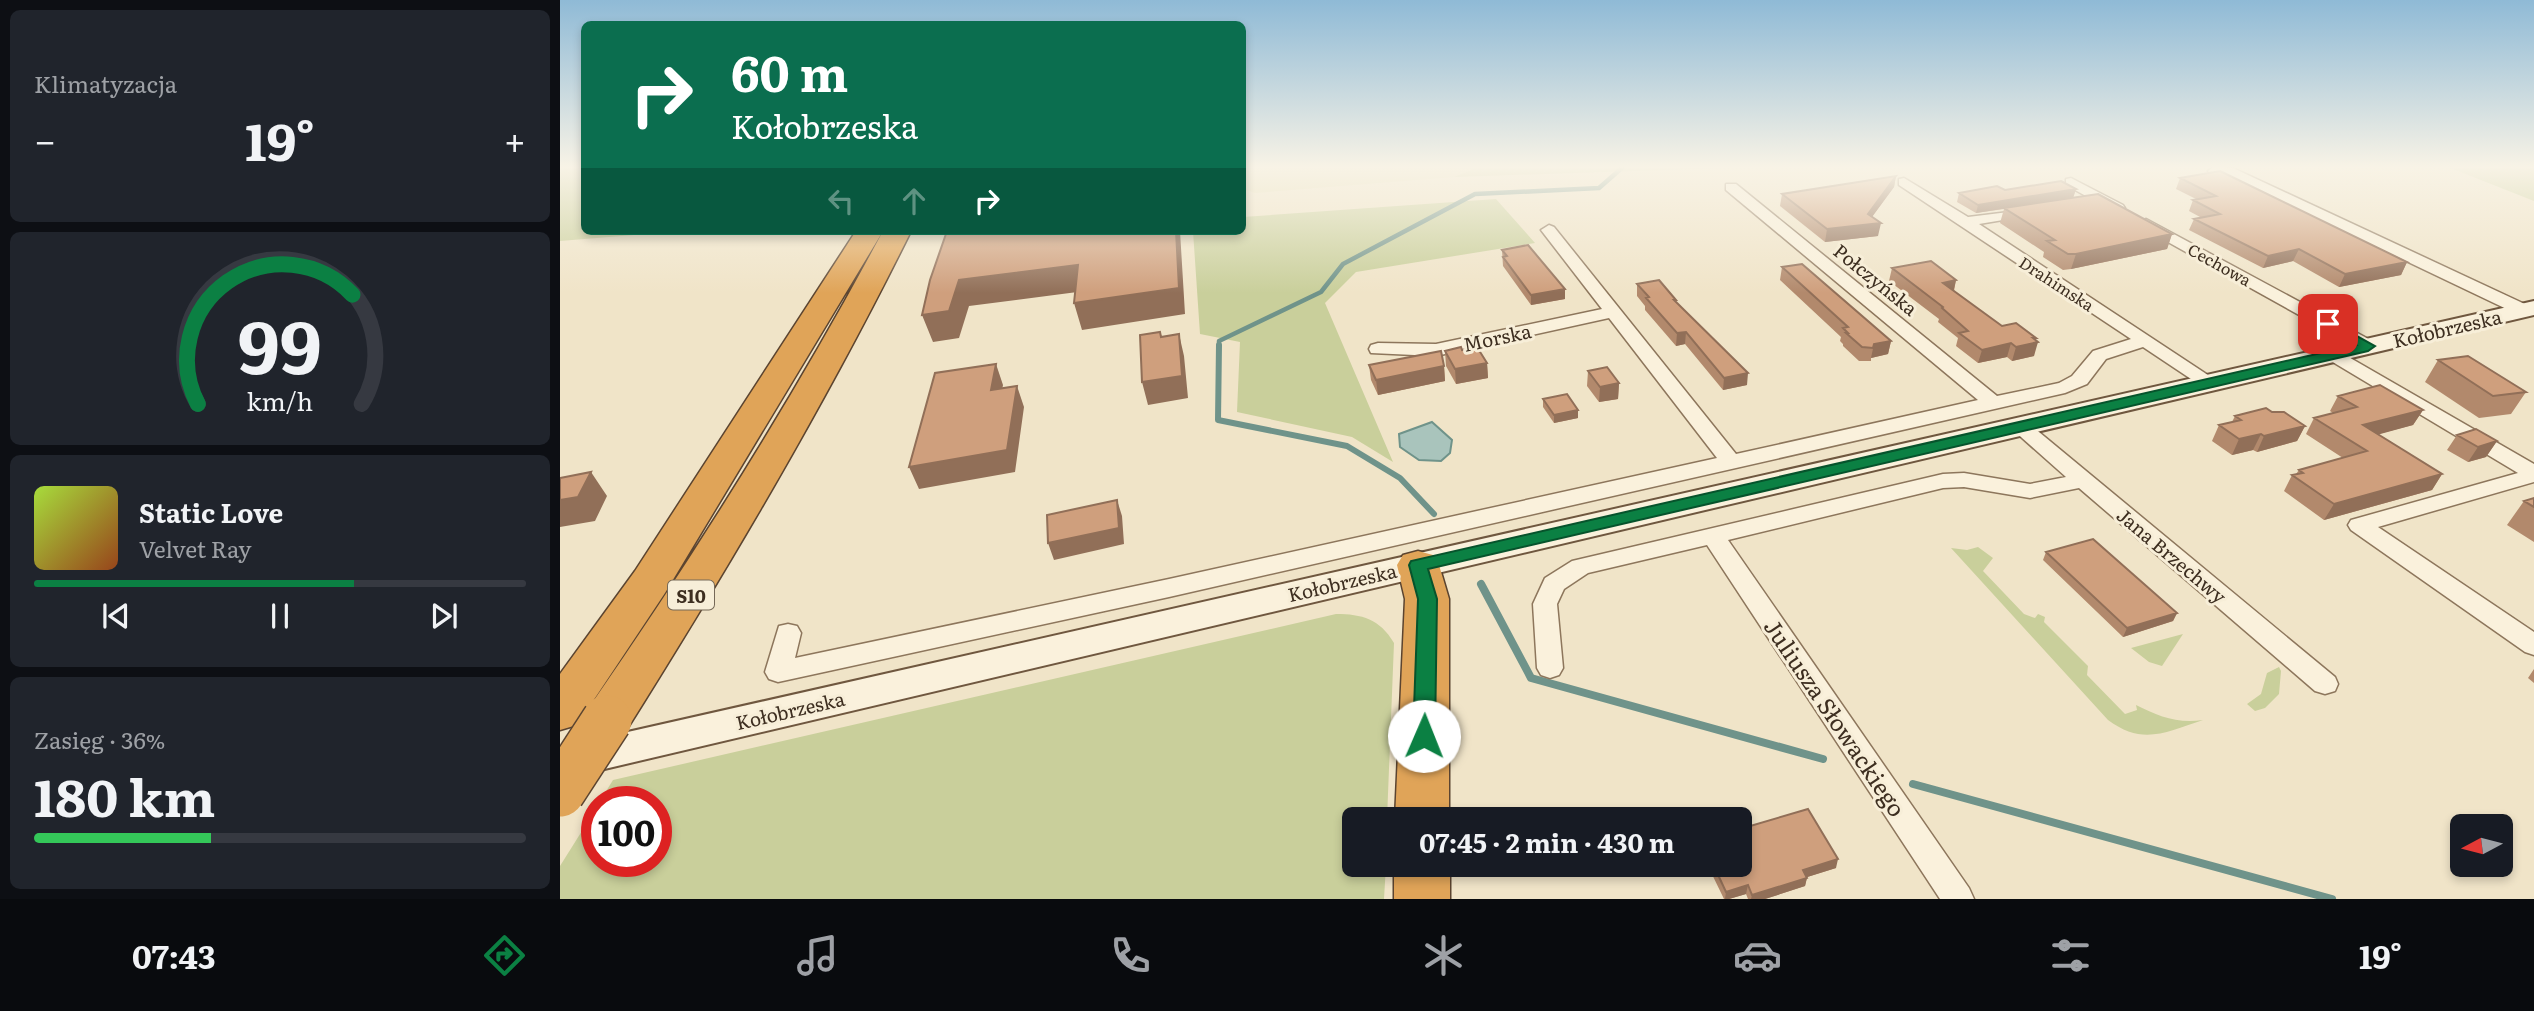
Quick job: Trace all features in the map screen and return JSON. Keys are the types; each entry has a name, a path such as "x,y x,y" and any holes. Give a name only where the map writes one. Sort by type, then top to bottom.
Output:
{"highway":[{"name":"S10","path":"560,711 650,582 867,235"},
{"name":"S10","path":"560,792 703,576 770,467 863,301 895,235"},
{"path":"1418,565 1427,599 1422,807"},
{"path":"1422,877 1422,899"}],"main road":[{"name":"Kołobrzeska","path":"560,764 2528,309"}],"street":[{"name":"Połczyńska","path":"1758,209 1993,403"},
{"name":"Drahimska","path":"1945,209 2210,383"},
{"name":"Cechowa","path":"2120,209 2368,346"},
{"path":"2311,209 2528,309"},
{"path":"1965,222 2040,210"},
{"path":"1549,230 1730,460"},
{"name":"Morska","path":"1378,349 1436,350 1615,312"},
{"path":"788,633 778,672 1196,582 1730,460 2065,387 2080,380 2089,360 2106,351 2147,341"},
{"path":"2333,354 2534,474"},
{"name":"Jana Brzechwy","path":"2020,426 2325,684"},
{"path":"2534,474 2359,525 2534,645"},
{"path":"1550,668 1545,604 1554,583 1580,567 1943,481 1964,480 2030,491 2083,480"},
{"name":"Juliusza Słowackiego","path":"1713,535 1958,899"}],"green space":[{"path":"560,209 581,209 581,235 634,235 560,241"},
{"path":"1356,209 1505,209 1535,243 1356,272 1325,303 1393,462 1352,437 1237,412 1240,342 1200,334 1193,235 1246,235 1246,217"},
{"path":"1978,547 1993,558 1983,571 2024,614 2035,618 2038,614 2045,617 2044,622 2088,666 2087,675 2125,714 2137,710 2136,705 2168,718 2203,720 2166,732 2144,735 2132,733 2108,720 1951,548 1967,550"},
{"path":"1336,614 1354,615 1376,623 1394,643 1387,807 1342,807 1342,877 1385,877 1384,899 560,899 560,866 581,833 581,877 672,877 672,786 609,786 613,780"},
{"path":"2183,634 2162,666 2149,662 2131,648"},
{"path":"2279,667 2279,694 2265,708 2255,711 2247,704 2261,694 2267,673"}],"water":[{"path":"1432,422 1452,440 1450,453 1441,461 1419,460 1400,447 1399,434"}],"building":[{"path":"1801,209 1872,209 1868,214 1881,223 1827,229"},
{"path":"2006,209 2126,209 2172,234 2076,254 2068,254 2047,241 2055,240"},
{"path":"2210,209 2298,209 2407,262 2345,274 2299,249 2268,256 2194,219 2220,214"},
{"path":"946,235 1176,235 1179,288 1074,303 1078,265 959,280 949,311 922,315 930,280"},
{"path":"1528,245 1565,289 1531,295 1503,257 1507,256 1502,250"},
{"path":"1931,261 1956,280 1943,283 2002,326 2016,323 2038,342 2016,347 2011,343 1982,350 1959,333 1968,331 1943,307 1892,268"},
{"path":"1802,264 1891,341 1874,344 1873,348 1862,347 1843,328 1848,327 1782,267"},
{"path":"1659,280 1674,300 1748,373 1724,378 1686,332 1677,333 1637,284"},
{"path":"1160,332 1161,337 1179,334 1182,376 1142,382 1140,335"},
{"path":"1461,347 1462,350 1477,347 1487,363 1455,369 1445,351"},
{"path":"1441,351 1444,366 1376,380 1369,365"},
{"path":"2468,356 2526,392 2493,396 2438,360"},
{"path":"996,364 991,390 1017,386 1007,450 909,467 935,373"},
{"path":"1607,367 1619,383 1600,387 1588,371"},
{"path":"2380,385 2423,410 2363,425 2442,474 2334,504 2292,475 2303,473 2299,470 2367,451 2314,418 2357,407 2338,396"},
{"path":"1567,394 1578,410 1554,415 1543,399"},
{"path":"2266,408 2272,412 2284,412 2305,426 2239,439 2219,425 2241,420 2235,416"},
{"path":"2476,429 2497,441 2478,447 2457,435"},
{"path":"591,472 578,497 560,500 560,478"},
{"path":"2534,498 2534,507 2524,501"},
{"path":"1117,500 1119,528 1048,543 1047,515"},
{"path":"2093,539 2177,613 2127,628 2046,552"},
{"path":"1808,809 1838,859 1803,870 1807,878 1752,895 1748,885 1726,892 1719,877 1752,877 1752,825"}],"waterway":[{"path":"1219,345 1219,341 1321,292 1343,264 1447,209"},
{"path":"1219,345 1218,420 1347,446 1400,478 1434,514"},
{"path":"1481,584 1531,678 1823,759"},
{"path":"1913,784 2332,899"}],"route":[{"path":"1424,736 1427,599 1418,565 2368,346 2328,324"}]}
